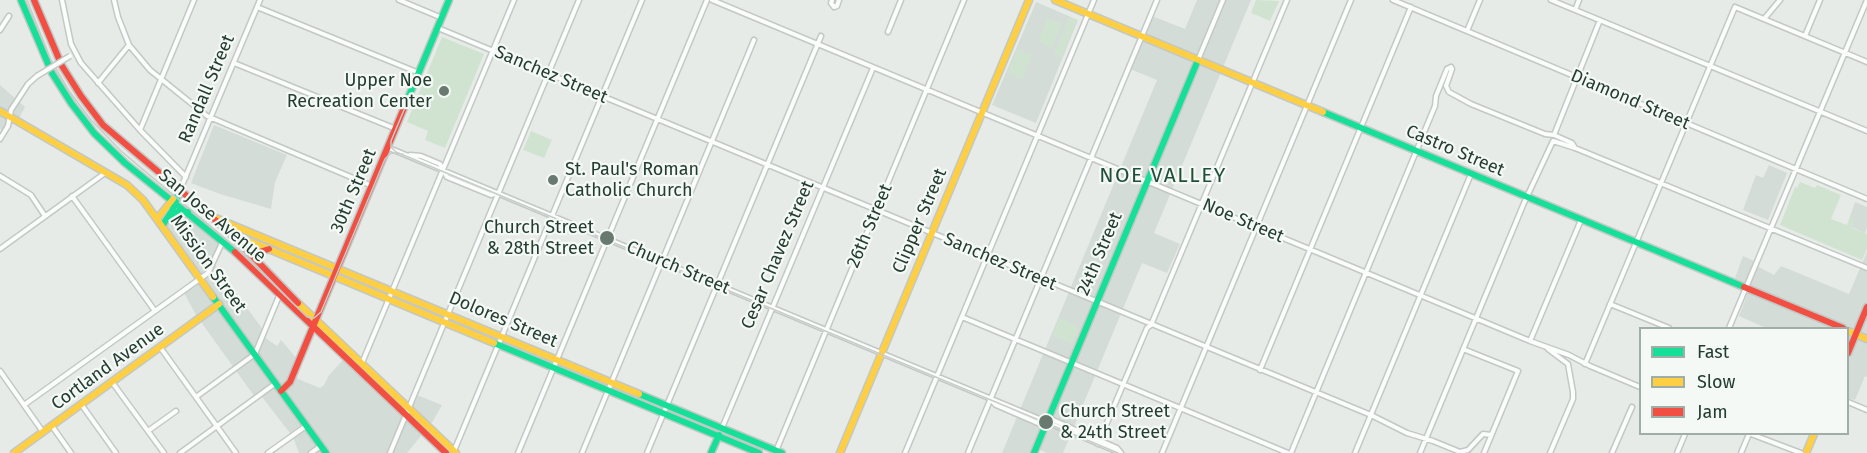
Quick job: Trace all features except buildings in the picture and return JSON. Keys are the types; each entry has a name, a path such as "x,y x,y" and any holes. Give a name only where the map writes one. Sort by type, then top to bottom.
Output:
{"main road":[{"name":"San Jose Avenue","path":"21,0 46,62 79,114 110,149 223,241 446,453"},
{"name":"San Jose Avenue","path":"34,0 57,56 74,86 118,140 212,216 316,320 455,452"},
{"name":"30th Street","path":"281,391 288,386 449,0"},
{"name":"Clipper Street","path":"840,453 1029,0"},
{"name":"Castro Street","path":"1055,0 1841,327"},
{"name":"24th Street","path":"1034,453 1198,60"},
{"name":"Mission Street","path":"3,115 133,190 157,219 326,453"},
{"name":"Randall Street","path":"162,226 170,216 180,190"},
{"name":"Randall Street","path":"157,219 174,202"},
{"path":"170,216 177,212 188,212"},
{"name":"Dolores Street","path":"212,216 778,452"},
{"name":"Dolores Street","path":"215,234 252,242 759,453"},
{"path":"283,255 286,247"},
{"path":"256,260 259,252 269,249"},
{"name":"Cortland Avenue","path":"14,453 24,449 43,432 219,304"},
{"path":"1849,350 1867,307"},
{"path":"1849,331 1867,339"},
{"name":"Cesar Chavez Street","path":"711,453 722,428"},
{"path":"1806,453 1814,435"}],"street":[{"path":"62,0 75,54 140,130 186,177"},
{"path":"114,0 129,45 161,79 211,119 372,186"},
{"path":"140,130 194,0"},
{"name":"Randall Street","path":"180,190 260,0"},
{"path":"399,0 442,18"},
{"path":"362,364 514,0"},
{"path":"390,453 579,0"},
{"path":"455,452 642,0"},
{"path":"518,453 707,0"},
{"name":"Noe Street","path":"712,0 1476,319 1569,355 1639,386"},
{"path":"832,0 834,7 837,6 839,0"},
{"path":"888,32 901,0"},
{"name":"26th Street","path":"778,452 826,330 964,0"},
{"path":"905,453 1094,0"},
{"path":"969,453 1157,0"},
{"name":"24th Street","path":"1198,60 1223,0"},
{"path":"1099,442 1147,328 1151,325 1287,0"},
{"path":"1162,453 1351,0"},
{"name":"Diamond Street","path":"1394,0 1867,199"},
{"path":"1467,31 1480,0"},
{"path":"1551,0 1867,131"},
{"path":"1575,10 1579,0"},
{"path":"1764,20 1780,0"},
{"path":"1805,36 1820,0"},
{"path":"1729,327 1867,0"},
{"path":"257,7 419,73"},
{"path":"1260,370 1411,7"},
{"path":"1585,364 1735,7 1867,62"},
{"path":"0,30 9,16"},
{"path":"1420,453 1600,21"},
{"name":"Sanchez Street","path":"438,28 1371,415 1407,433 1464,452 1483,434 1491,435"},
{"path":"647,453 821,36"},
{"path":"582,453 754,40"},
{"path":"98,83 129,45"},
{"path":"0,139 8,126 3,115 11,110 28,84 37,76 75,54"},
{"path":"234,63 396,129"},
{"path":"962,317 1289,453 1417,151 1447,69 1450,67 1452,69 1446,88 1471,104 1553,138 1572,143 1575,148 1867,268"},
{"name":"Cesar Chavez Street","path":"722,428 873,68"},
{"name":"Church Street","path":"389,148 1046,422 1118,448 1121,453"},
{"path":"0,249 105,173"},
{"path":"1355,453 1471,174"},
{"path":"0,176 31,195 45,216"},
{"path":"72,196 155,311"},
{"path":"1530,341 1581,220"},
{"path":"24,405 208,273 223,241"},
{"path":"196,397 255,354 279,296"},
{"path":"1610,304 1667,327"},
{"path":"160,347 236,453"},
{"path":"1547,348 1568,364 1573,392 1573,399 1550,453"},
{"path":"1463,349 1518,371 1484,453"},
{"path":"0,372 43,432"},
{"path":"112,382 164,453"},
{"path":"180,453 276,384"},
{"path":"1849,402 1867,410"},
{"path":"81,404 116,453"},
{"path":"1612,453 1632,407"},
{"path":"148,431 176,411"},
{"path":"52,426 71,453"},
{"path":"268,453 306,426"},
{"path":"1677,453 1685,435"},
{"path":"1741,453 1750,435"},
{"path":"1753,435 1801,453"},
{"path":"311,453 321,446"}],"shaded area":[{"path":"1197,0 1251,0 1154,233 1180,244 1167,273 1142,263 1063,453 1047,453 1035,448 1032,453 1002,453 1157,80 1130,69 1152,16 1185,29"},
{"path":"1036,2 1078,20 1036,123 992,105"},
{"path":"0,85 25,107 18,120 3,131 0,129"},
{"path":"214,125 287,155 275,182 271,209 191,183"},
{"path":"1769,165 1787,173 1768,220 1743,210 1756,175 1763,178"},
{"path":"1855,202 1867,207 1865,233 1847,225"},
{"path":"188,212 221,239 212,261 264,331 264,337 277,346 281,340 299,361 293,375 298,379 320,388 345,358 405,415 414,394 442,405 433,421 407,453 299,453 293,437 262,397 257,400 196,315 183,291 200,279 162,226 170,216"},
{"path":"1867,252 1867,377 1865,376 1855,400 1849,398 1849,327 1764,327 1739,316 1751,285 1735,278 1743,256 1774,275 1781,266 1849,294"}],"green space":[{"path":"1256,0 1279,1 1270,21 1251,13"},
{"path":"1069,17 1077,20 1061,57 1054,54"},
{"path":"1048,18 1062,24 1052,48 1038,42"},
{"name":"Upper Noe Recreation Center","path":"442,37 484,54 445,148 425,140 428,131 407,122"},
{"path":"1018,49 1032,55 1022,79 1008,73"},
{"path":"531,131 552,140 544,158 523,150"},
{"path":"1800,182 1815,188 1817,185 1841,195 1831,219 1847,225 1850,218 1855,220 1852,228 1867,234 1867,249 1862,260 1780,225 1795,187 1797,188"},
{"path":"1059,318 1079,327 1072,344 1053,336"}],"tram line":[{"path":"27,0 51,60 69,91 91,120 121,151 234,246 307,317 314,318 321,312 385,159 391,153 403,154"},
{"path":"409,98 391,141 391,147 396,152 1118,453"}],"traffic: fast":[{"path":"21,0 52,73 94,133 125,163 235,252"},
{"path":"406,103 449,0"},
{"path":"1034,453 1198,60"},
{"path":"1323,112 1744,287"},
{"path":"162,226 172,211 180,190"},
{"path":"170,216 177,212 188,212"},
{"path":"213,297 326,453"},
{"path":"494,343 759,453"},
{"path":"639,394 782,453"},
{"path":"711,453 719,435"}],"traffic: slow":[{"path":"840,453 1029,0"},
{"path":"1055,0 1323,112"},
{"path":"0,111 127,185 143,200 213,297"},
{"path":"157,219 173,199"},
{"path":"213,217 639,394"},
{"path":"237,240 252,242 494,343"},
{"path":"298,303 456,453"},
{"path":"14,453 219,304"},
{"path":"1849,331 1867,339"},
{"path":"1806,453 1814,435"}],"traffic: jam":[{"path":"34,0 62,66 103,125 226,229 298,303"},
{"path":"281,391 290,382 406,103"},
{"path":"256,260 259,252 269,249"},
{"path":"235,252 446,453"},
{"path":"1744,287 1841,327"},
{"path":"1849,351 1867,307"}],"place":[{"name":"Upper Noe Recreation Center","path":"444,91"},
{"name":"St. Paul's Roman Catholic Church","path":"553,180"},
{"name":"Church Street & 28th Street","path":"607,238"},
{"name":"Church Street & 24th Street","path":"1046,422"}],"district":[{"name":"NOE VALLEY","path":"1163,176"}]}
